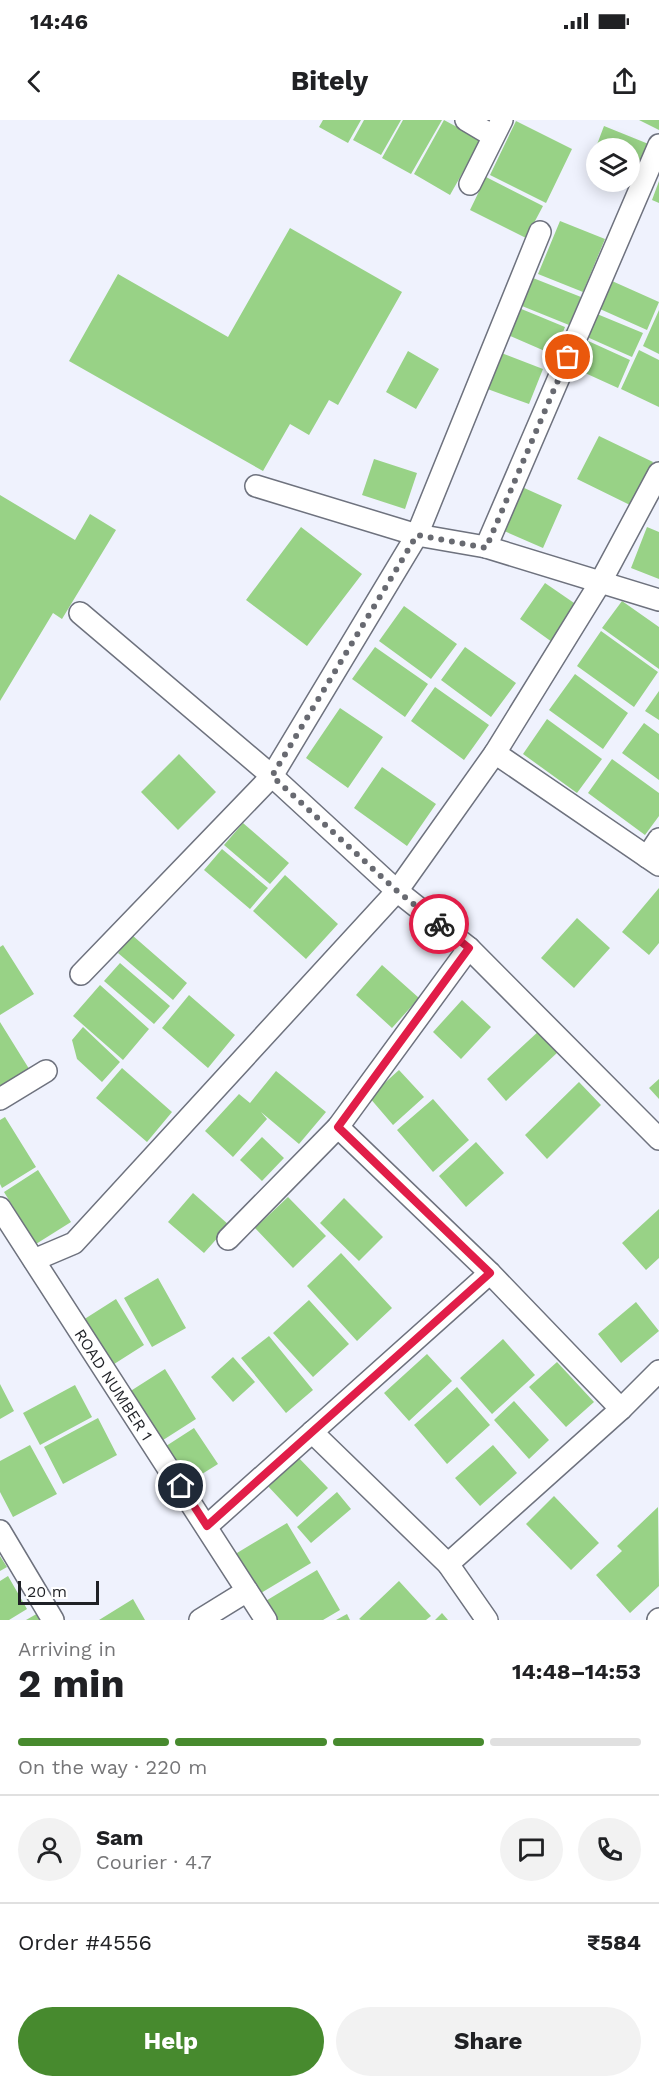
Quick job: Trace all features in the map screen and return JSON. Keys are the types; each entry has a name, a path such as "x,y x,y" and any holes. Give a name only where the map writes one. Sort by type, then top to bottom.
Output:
{"street":[{"path":"466,120 497,128 470,184"},
{"path":"486,548 659,145"},
{"path":"81,974 272,776 417,535 540,232"},
{"path":"34,1260 74,1243 397,891 495,753 600,583 659,473"},
{"path":"256,486 417,535 486,548 659,600"},
{"path":"80,613 272,776 397,891 469,948 659,1139"},
{"path":"495,753 653,861 659,839"},
{"path":"228,1239 338,1127 469,948"},
{"path":"0,1099 46,1071"},
{"path":"338,1127 490,1273 621,1409"},
{"name":"ROAD NUMBER 1","path":"0,1208 266,1620"},
{"path":"207,1526 490,1273"},
{"path":"448,1564 621,1409 659,1371"},
{"path":"312,1432 448,1564 487,1620"},
{"path":"0,1531 53,1620"},
{"path":"200,1620 247,1591"}],"building":[{"path":"323,120 361,120 348,143 319,127"},
{"path":"364,120 401,120 381,155 353,140"},
{"path":"403,120 442,120 411,174 382,158"},
{"path":"444,120 481,140 450,195 414,174"},
{"path":"639,120 659,120 659,130"},
{"path":"516,121 572,149 546,203 490,175"},
{"path":"604,126 634,138 599,138"},
{"path":"640,141 651,145 640,173"},
{"path":"486,177 543,206 526,238 470,210"},
{"path":"659,181 659,203 652,200"},
{"path":"560,221 605,239 583,292 538,274"},
{"path":"290,228 402,292 338,405 329,400 309,435 290,424 263,471 69,361 118,274 228,337"},
{"path":"533,278 581,297 569,325 522,306"},
{"path":"612,281 659,302 647,330 600,309"},
{"path":"519,308 565,327 554,355 508,335"},
{"path":"659,310 659,354 643,346"},
{"path":"597,314 643,333 632,357 587,337"},
{"path":"586,340 630,360 618,388 574,368"},
{"path":"639,350 659,360 659,407 621,389"},
{"path":"408,351 439,369 416,409 386,392"},
{"path":"496,351 543,369 529,404 482,387"},
{"path":"599,436 653,462 632,506 577,479"},
{"path":"374,459 417,473 405,509 362,495"},
{"path":"522,487 562,505 543,548 502,530"},
{"path":"0,495 75,540 90,514 116,530 62,619 53,613 0,701"},
{"path":"301,527 362,574 307,646 246,600"},
{"path":"647,527 659,532 659,579 631,568"},
{"path":"545,583 577,605 552,642 520,619"},
{"path":"622,601 659,627 659,669 602,628"},
{"path":"404,606 457,644 431,679 379,641"},
{"path":"601,631 658,672 634,707 577,666"},
{"path":"375,647 428,684 405,717 352,679"},
{"path":"465,647 516,683 491,717 441,680"},
{"path":"575,674 628,713 603,749 549,710"},
{"path":"435,687 489,725 464,760 411,721"},
{"path":"659,691 659,720 645,711"},
{"path":"340,708 383,737 348,788 306,758"},
{"path":"547,719 602,759 577,793 523,754"},
{"path":"644,723 659,734 659,780 622,753"},
{"path":"179,754 216,792 178,830 141,792"},
{"path":"612,759 659,793 659,816 645,835 588,793"},
{"path":"382,767 436,804 407,846 354,808"},
{"path":"243,823 289,863 270,884 224,845"},
{"path":"222,849 268,888 250,909 204,870"},
{"path":"285,875 338,924 306,959 253,911"},
{"path":"659,888 659,943 649,955 622,932"},
{"path":"577,918 610,948 574,988 541,958"},
{"path":"132,935 187,983 173,1000 118,953"},
{"path":"3,945 34,994 0,1015 0,947"},
{"path":"120,963 170,1006 154,1024 104,981"},
{"path":"382,965 419,998 392,1028 356,995"},
{"path":"100,985 149,1029 123,1060 73,1016"},
{"path":"189,995 235,1035 208,1068 162,1028"},
{"path":"462,1000 491,1027 461,1059 433,1032"},
{"path":"0,1022 31,1072 0,1092"},
{"path":"83,1027 120,1062 102,1082 77,1059 72,1040"},
{"path":"540,1030 559,1051 506,1101 487,1079"},
{"path":"122,1068 172,1112 147,1142 96,1098"},
{"path":"399,1070 424,1097 393,1125 369,1097"},
{"path":"276,1071 326,1112 299,1144 261,1112 267,1119 233,1157 205,1131 239,1094 250,1103"},
{"path":"659,1079 659,1099 649,1088"},
{"path":"579,1082 601,1105 547,1159 525,1135"},
{"path":"433,1099 469,1140 433,1172 397,1130"},
{"path":"5,1117 36,1167 2,1188 0,1184 0,1120"},
{"path":"262,1137 284,1158 262,1181 240,1160"},
{"path":"476,1142 504,1173 466,1207 439,1176"},
{"path":"38,1170 71,1222 36,1244 4,1192"},
{"path":"193,1193 229,1225 204,1253 168,1222"},
{"path":"288,1197 326,1236 293,1268 255,1228"},
{"path":"344,1198 383,1237 359,1261 320,1223"},
{"path":"659,1209 659,1258 646,1270 622,1243"},
{"path":"341,1253 392,1308 357,1341 307,1286"},
{"path":"158,1278 186,1328 152,1347 124,1298"},
{"path":"116,1299 144,1345 111,1366 83,1320"},
{"path":"309,1300 349,1344 313,1377 273,1333"},
{"path":"636,1302 659,1331 621,1363 598,1334"},
{"path":"269,1336 313,1390 286,1413 241,1358"},
{"path":"503,1339 535,1375 492,1414 460,1378"},
{"path":"427,1354 452,1381 409,1421 384,1393"},
{"path":"233,1357 255,1382 233,1402 211,1377"},
{"path":"557,1362 594,1402 566,1427 529,1387"},
{"path":"165,1369 196,1419 160,1442 129,1392"},
{"path":"0,1384 14,1411 0,1419"},
{"path":"75,1385 92,1417 40,1445 23,1413"},
{"path":"457,1387 490,1425 447,1464 414,1425"},
{"path":"514,1401 549,1440 529,1459 494,1420"},
{"path":"98,1418 117,1455 63,1484 44,1447"},
{"path":"194,1428 218,1464 186,1484 163,1448"},
{"path":"30,1445 57,1494 13,1517 0,1492 0,1461"},
{"path":"493,1445 517,1473 480,1506 455,1478"},
{"path":"295,1454 328,1488 297,1517 265,1483"},
{"path":"337,1492 351,1509 311,1543 297,1527"},
{"path":"554,1496 599,1543 571,1570 526,1524"},
{"path":"658,1507 659,1586 630,1613 596,1575 622,1551 617,1546"},
{"path":"287,1523 311,1563 256,1596 232,1556"},
{"path":"0,1556 7,1567 0,1571"},
{"path":"317,1570 340,1610 323,1620 275,1620 264,1602"},
{"path":"8,1576 27,1609 9,1620 0,1620 0,1581"},
{"path":"399,1581 431,1616 426,1620 359,1619"},
{"path":"133,1599 145,1620 99,1620"},
{"path":"40,1612 44,1620 26,1620"},
{"path":"442,1613 448,1620 435,1620"},
{"path":"347,1614 350,1620 336,1620"}],"way so far":[{"path":"439,924 397,891 272,776 417,535 486,548 568,357"}],"route":[{"path":"181,1486 207,1526 490,1273 338,1127 469,948 439,924"}]}
